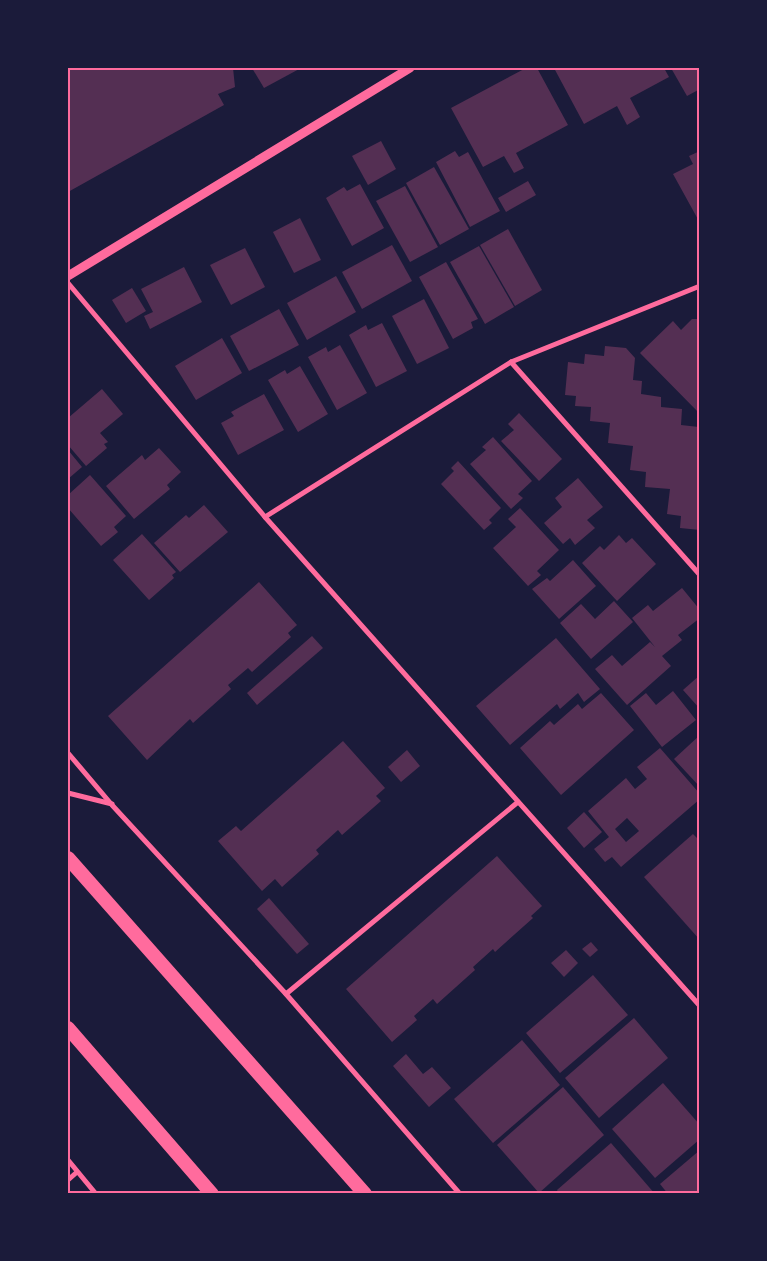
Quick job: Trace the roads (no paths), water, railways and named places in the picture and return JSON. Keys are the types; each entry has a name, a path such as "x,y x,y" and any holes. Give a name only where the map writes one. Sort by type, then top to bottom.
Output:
{"highway":[{"path":"68,858 365,1194"},
{"path":"68,1028 212,1194"}],"street":[{"path":"68,276 410,68"},
{"path":"68,283 265,518 700,1006"},
{"path":"265,518 511,362 700,286"},
{"path":"511,362 700,575"},
{"path":"68,753 112,805 286,994 460,1194"},
{"path":"68,793 112,805"},
{"path":"286,994 518,802"},
{"path":"68,1160 96,1194"},
{"path":"68,1180 77,1172"}]}
